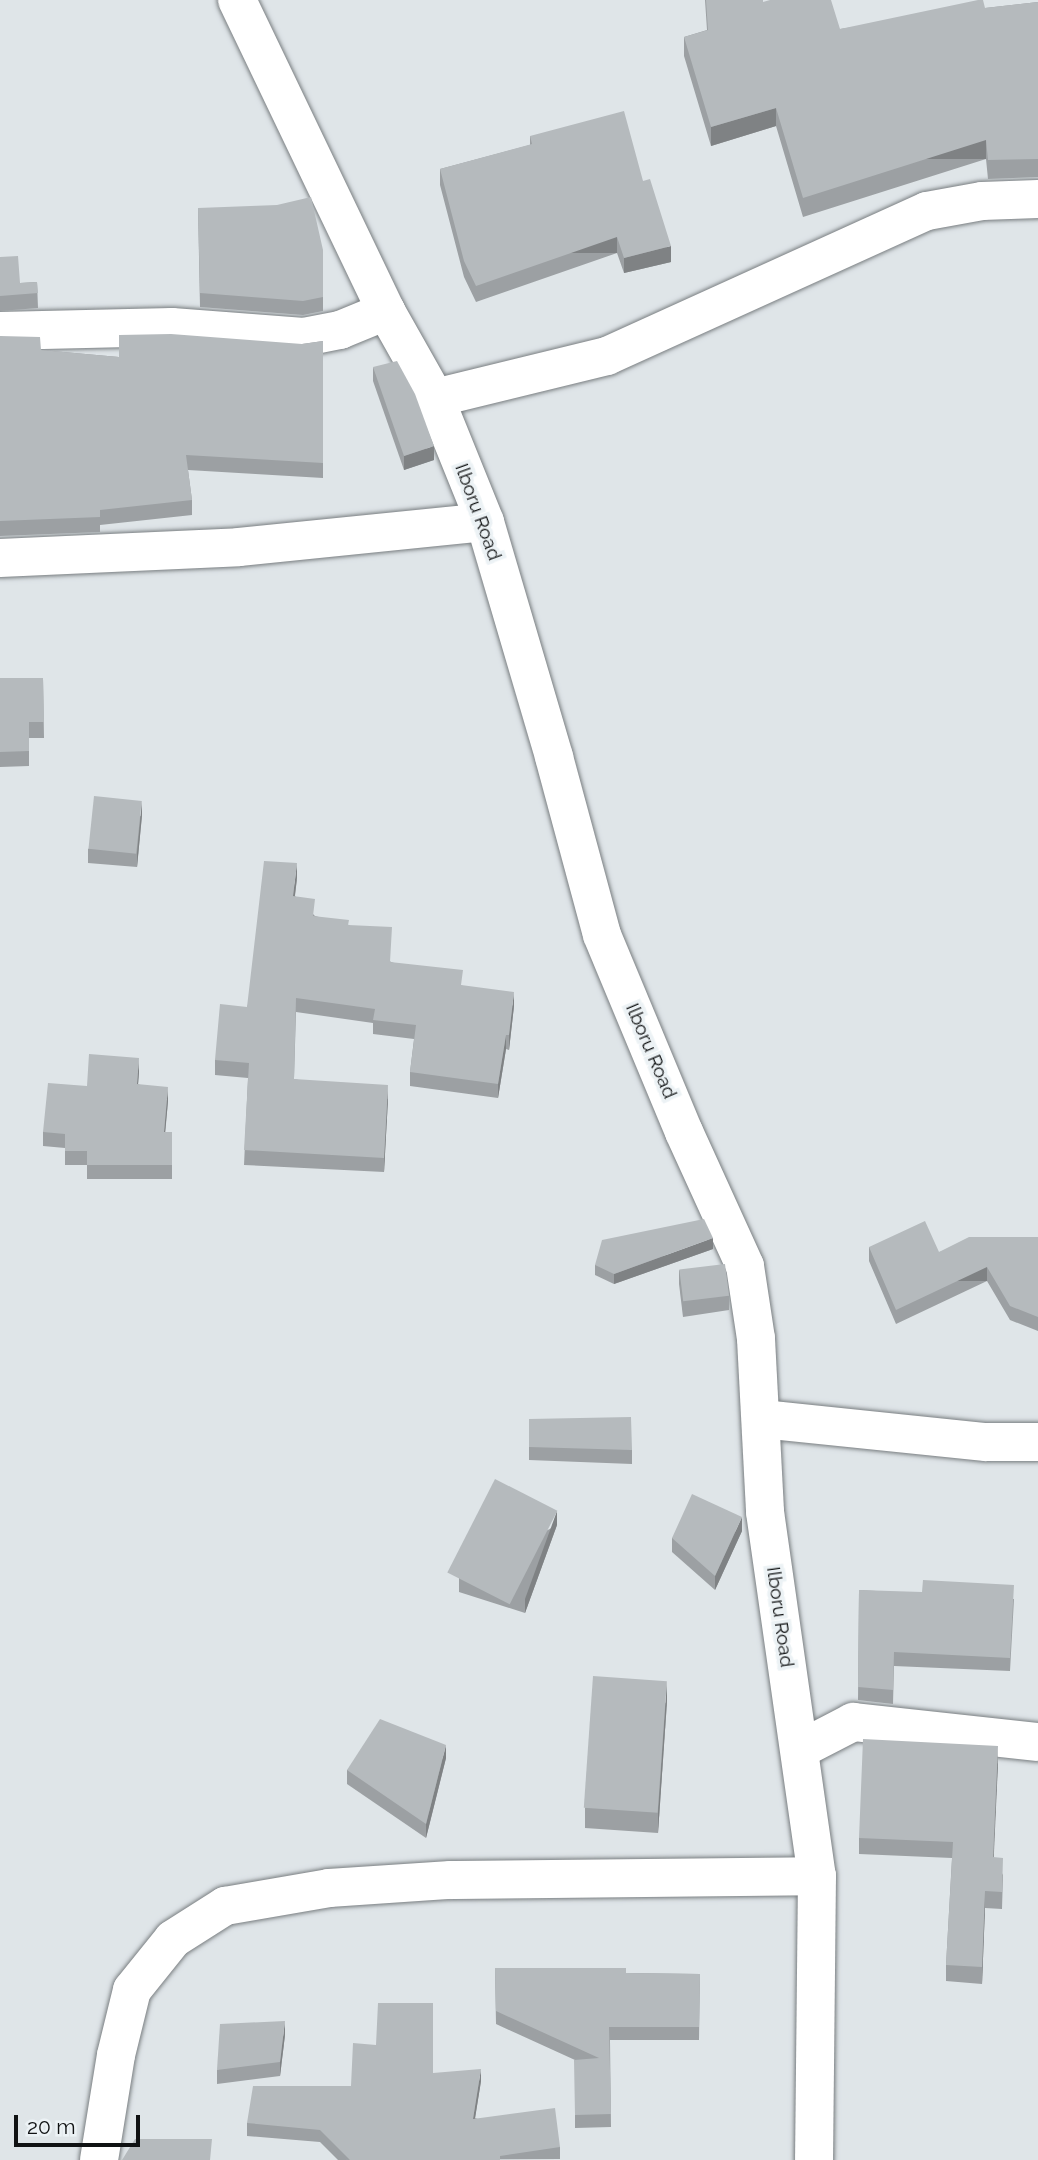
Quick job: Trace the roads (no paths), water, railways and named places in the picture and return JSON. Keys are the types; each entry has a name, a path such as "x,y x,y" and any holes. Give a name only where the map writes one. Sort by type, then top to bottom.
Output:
{"street":[{"name":"Ilboru Road","path":"237,0 386,311 435,398 485,522 555,757 602,935 684,1132 746,1266 756,1339 765,1512 801,1749 817,1876 814,2160"},
{"path":"435,398 607,356 927,211 982,201 1038,199"},
{"path":"0,331 172,327 304,337 340,330 386,311"},
{"path":"0,558 239,547 485,522"},
{"path":"762,1419 986,1441 1038,1441"},
{"path":"801,1749 853,1722 1038,1742"},
{"path":"99,2160 116,2055 132,1990 173,1939 225,1906 329,1888 451,1880 817,1876"}]}
